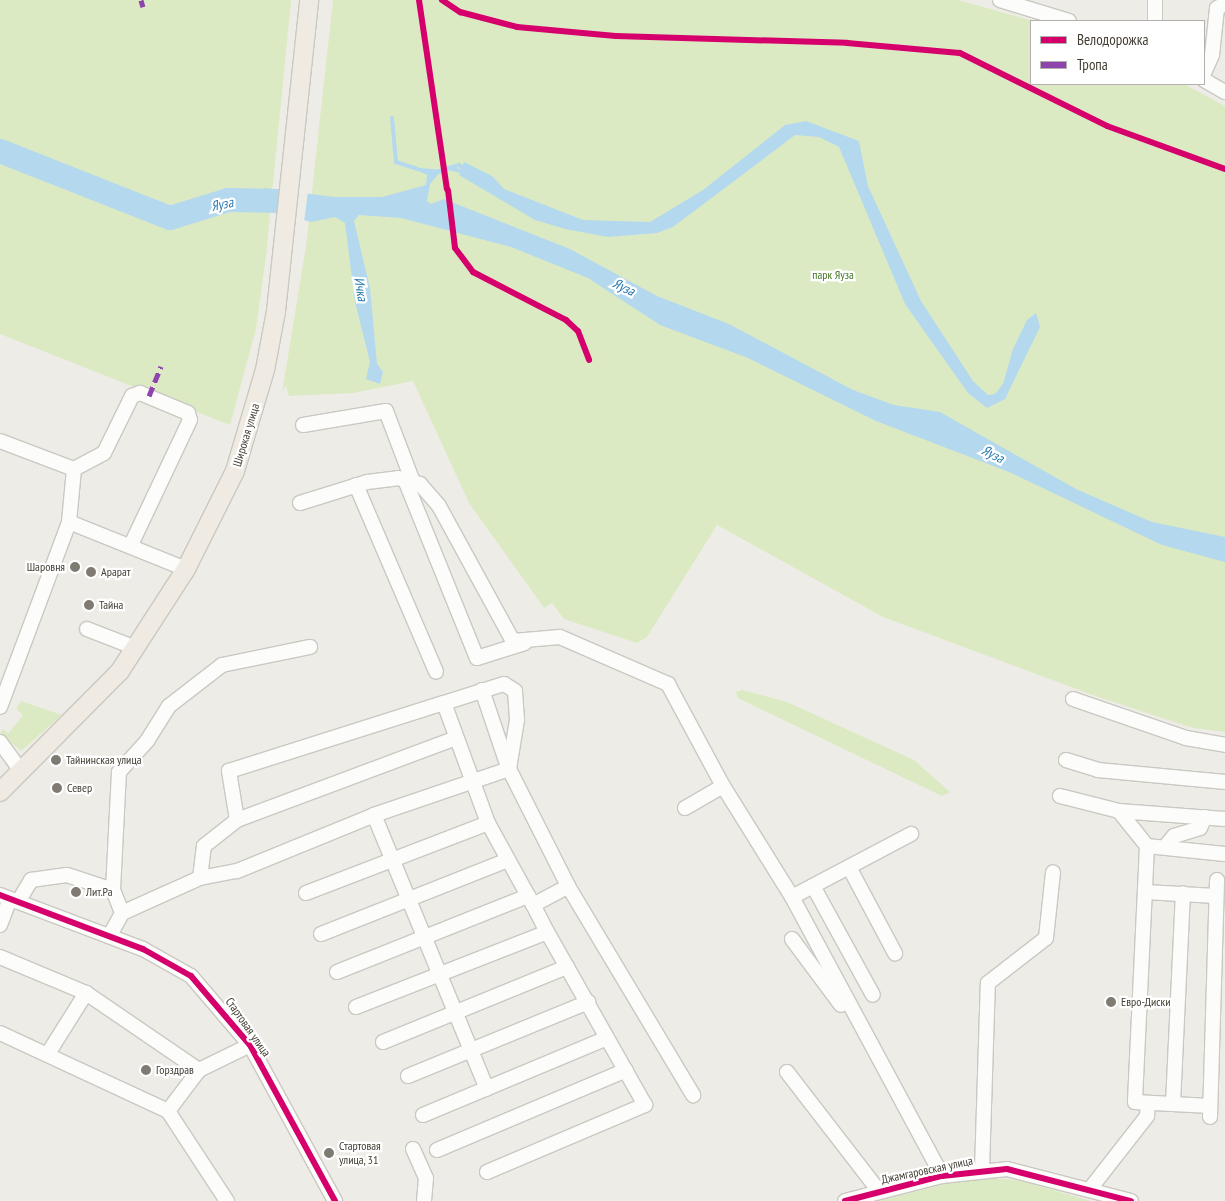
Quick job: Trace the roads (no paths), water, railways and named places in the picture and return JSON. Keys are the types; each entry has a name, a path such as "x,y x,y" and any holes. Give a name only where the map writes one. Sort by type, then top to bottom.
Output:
{"main road":[{"name":"Широкая улица","path":"0,792 98,696 136,648 186,569 241,453 265,370 285,251 296,162 310,0"}],"street":[{"path":"1000,0 1066,20"},
{"path":"1154,20 1155,0"},
{"path":"1205,71 1212,55 1217,8 1225,4"},
{"path":"1205,81 1225,92"},
{"path":"0,441 74,469 104,453 132,396 140,392 188,413 190,420 131,545"},
{"path":"303,425 386,410 409,481 477,658 526,642 560,637 668,684 723,786 792,897 869,1044 942,1176"},
{"path":"0,707 69,522 74,469"},
{"path":"300,503 356,485 409,481 433,495 514,641 526,642"},
{"path":"356,485 436,672"},
{"path":"69,522 131,545 186,569"},
{"path":"86,629 136,648"},
{"path":"122,912 114,890 119,772 147,741 169,706 222,664 310,647"},
{"path":"237,820 229,770 504,684 515,691 517,720 509,769"},
{"path":"482,690 509,769 568,886 693,1095"},
{"path":"1073,699 1186,738 1225,744"},
{"path":"444,703 488,823 567,968 645,1105 487,1172"},
{"path":"200,878 204,846 237,820 456,738"},
{"path":"0,742 21,771"},
{"path":"1066,760 1098,770 1225,782"},
{"path":"110,935 122,912 200,878 237,871 374,815 472,779 509,769"},
{"path":"685,808 723,786"},
{"path":"1060,796 1119,811 1225,819"},
{"path":"1119,811 1147,846 1134,1102 1174,1104 1210,1111 1217,880"},
{"path":"374,815 394,856 487,1089"},
{"path":"1164,847 1174,836 1200,828 1205,817"},
{"path":"306,892 394,856 488,823"},
{"path":"792,897 911,834"},
{"path":"1147,846 1225,854"},
{"path":"320,934 508,860"},
{"path":"849,867 896,953"},
{"path":"982,1170 988,983 991,976 1046,938 1054,872"},
{"path":"0,925 9,899 31,880 67,875 114,890"},
{"path":"337,972 426,936 568,886"},
{"path":"813,886 873,995"},
{"path":"1145,892 1216,896"},
{"path":"1174,1104 1183,893"},
{"name":"Стартовая улица","path":"9,899 110,935 191,976 250,1045 335,1201"},
{"path":"356,1007 547,932"},
{"path":"792,939 869,1044"},
{"path":"0,957 86,993 199,1070"},
{"path":"382,1042 567,968"},
{"path":"49,1052 86,993"},
{"path":"408,1076 471,1048 588,1002"},
{"path":"0,1034 49,1052 168,1111 227,1201"},
{"path":"423,1115 607,1038"},
{"path":"168,1111 199,1070 250,1045"},
{"path":"436,1150 626,1070"},
{"path":"787,1072 879,1191"},
{"path":"1090,1189 1147,1116 1148,1103"},
{"path":"413,1149 426,1178 424,1201"},
{"name":"Джамгаровская улица","path":"845,1201 942,1176 982,1170 1037,1174 1131,1201"}],"water":[{"path":"806,121 859,141 868,186 921,301 973,381 988,395 995,394 1003,384 1013,349 1027,320 1036,313 1040,327 1005,399 987,408 968,393 905,304 839,147 819,137 795,135 673,227 657,233 608,237 565,229 535,220 459,175 464,162 492,176 504,189 583,220 650,222 703,190 785,125"},
{"name":"Ичка","path":"410,167 442,170 430,184 427,201 431,204 444,199 570,249 657,296 729,324 853,390 894,405 940,412 1076,489 1152,522 1225,537 1225,562 1162,545 1009,472 876,421 748,358 660,325 588,278 511,247 401,218 359,215 354,221 370,288 377,364 383,372 380,384 366,379 370,362 355,302 345,223 335,217 311,222 254,207 246,199 265,188 334,197 382,197 426,185 427,175"}],"waterway":[{"path":"392,118 396,162 418,169"},
{"name":"Яуза","path":"0,151 170,218 228,200 279,201"},
{"path":"437,172 459,165 465,169"},
{"path":"449,168 464,172"}],"place":[{"name":"Шаровня","path":"75,567"},
{"name":"Арарат","path":"91,572"},
{"name":"Тайна","path":"89,605"},
{"name":"Тайнинская улица","path":"56,760"},
{"name":"Север","path":"57,788"},
{"name":"Лит.Ра","path":"76,892"},
{"name":"Евро-Диски","path":"1111,1002"},
{"name":"Горздрав","path":"146,1070"},
{"name":"Стартовая улица, 31","path":"329,1153"}],"park label":[{"name":"парк Яуза","path":"833,275"}]}
